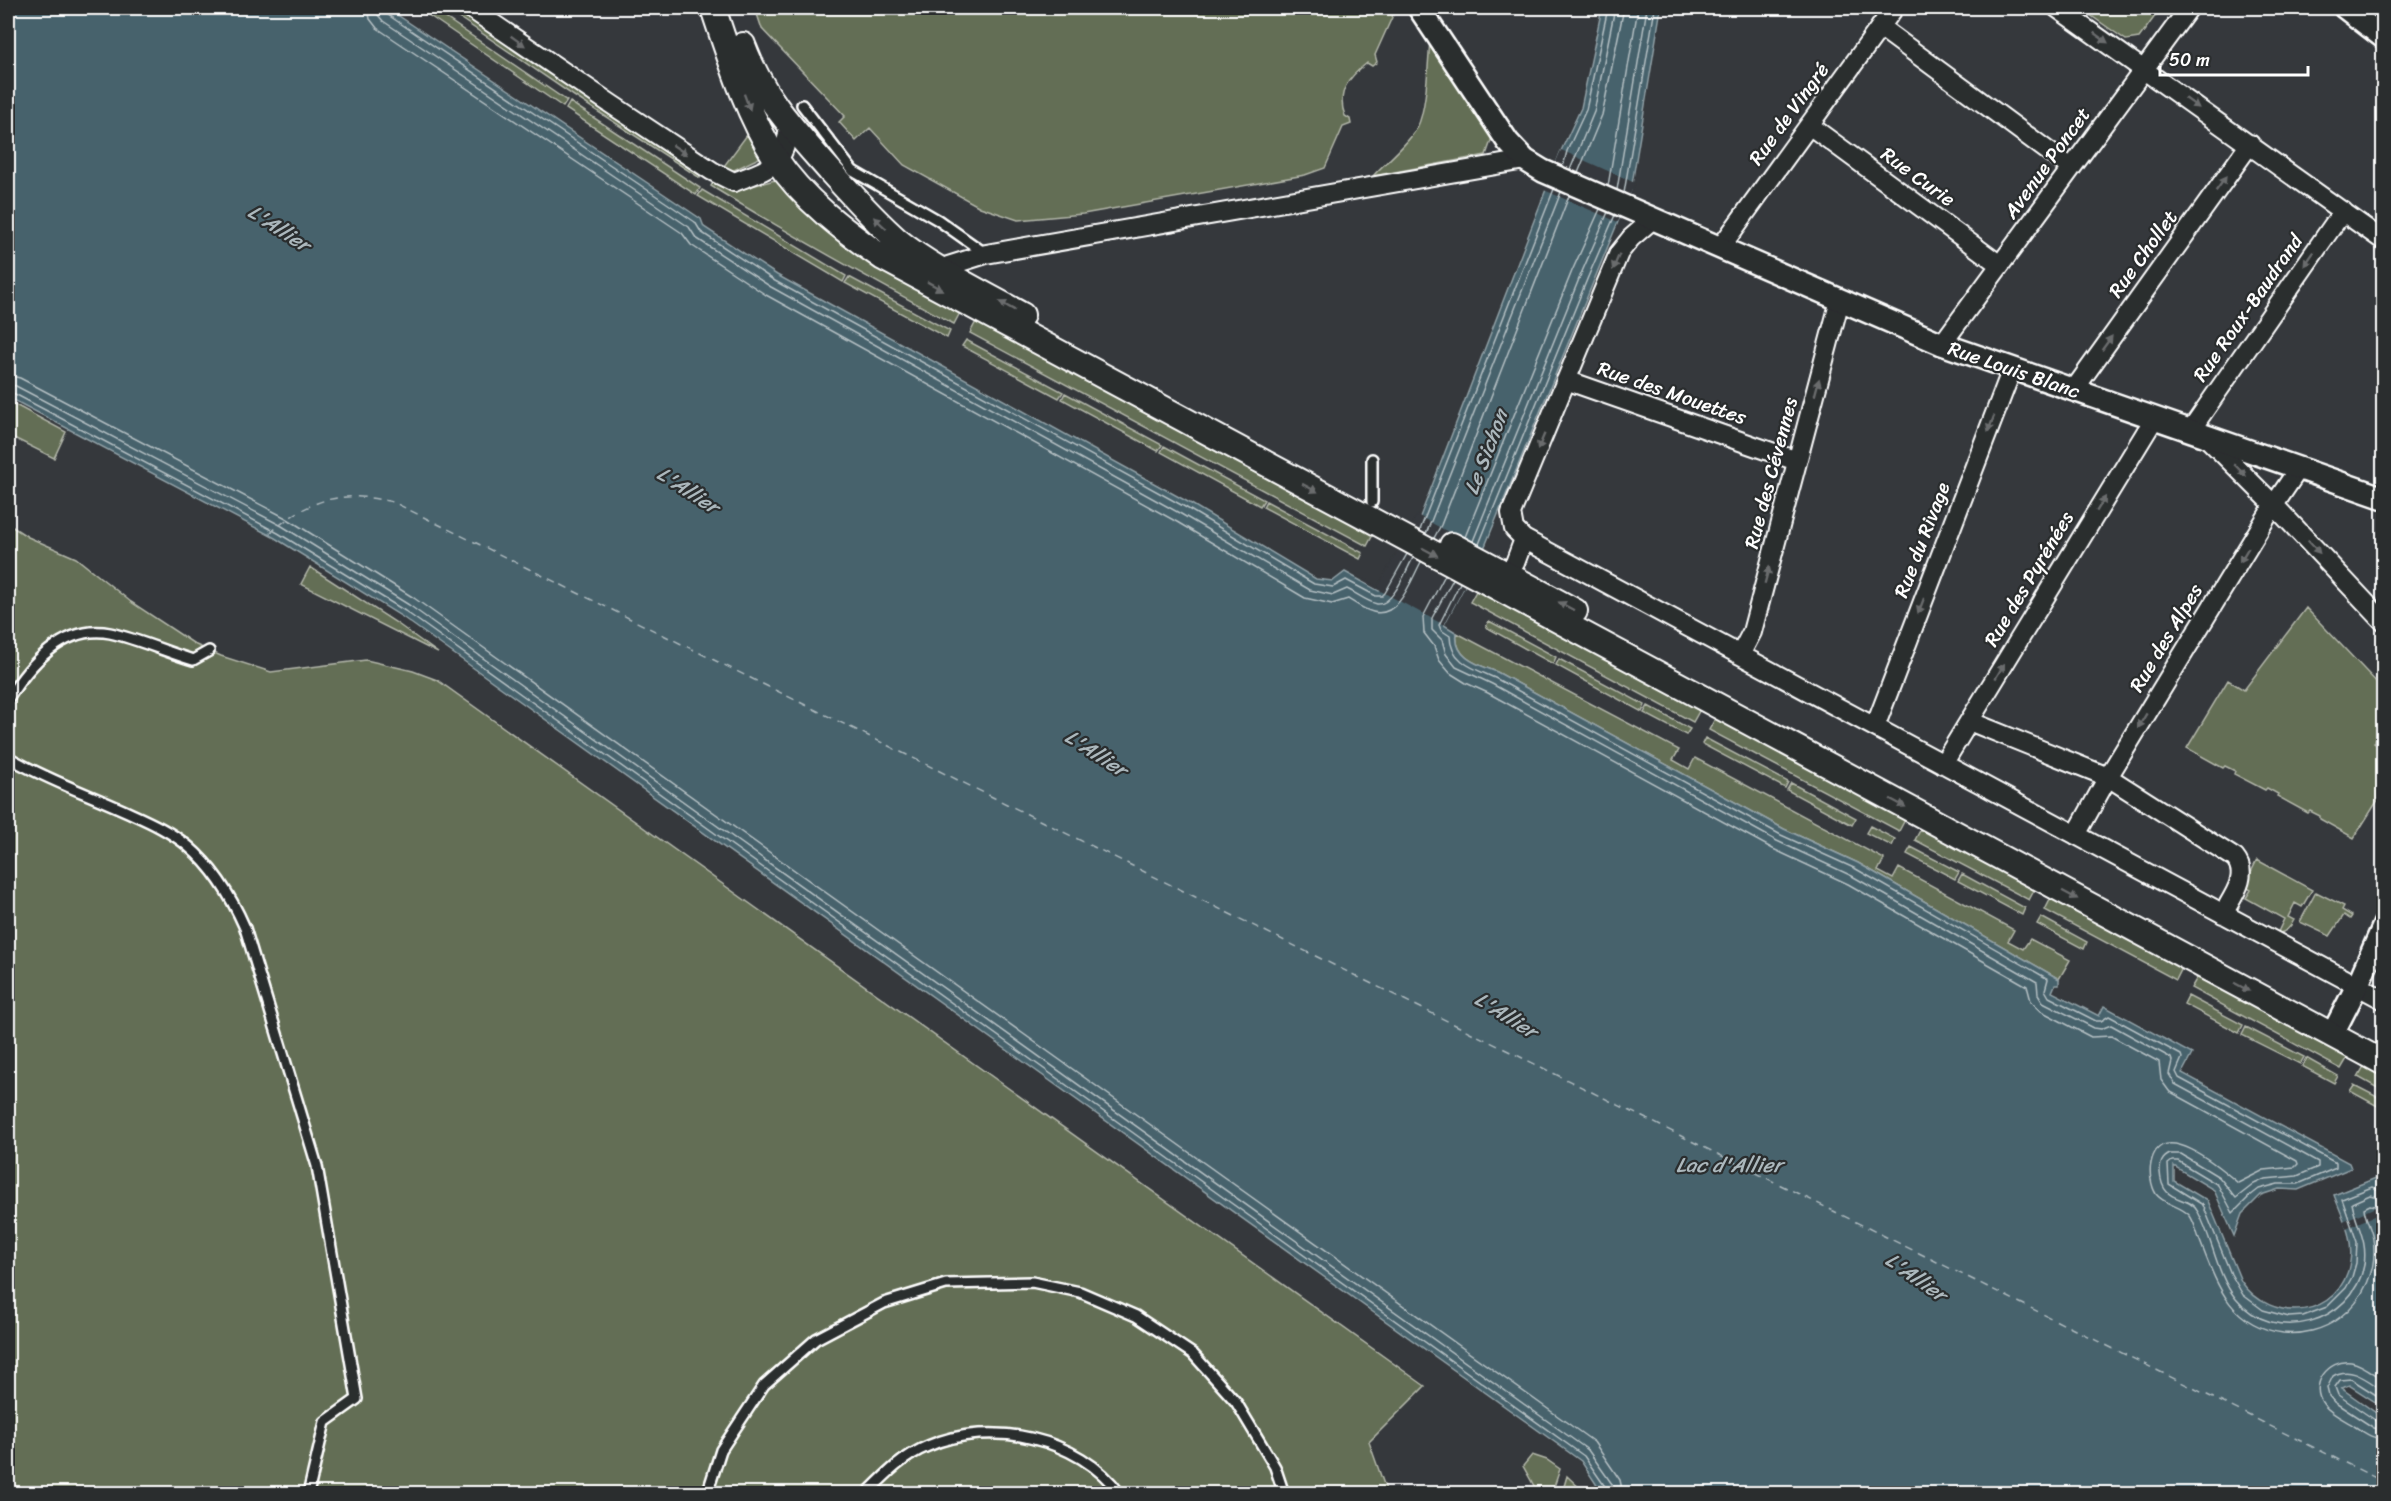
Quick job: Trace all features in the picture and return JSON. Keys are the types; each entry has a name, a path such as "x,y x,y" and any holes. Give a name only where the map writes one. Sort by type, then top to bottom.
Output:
{"main road":[{"path":"713,8 756,124 777,161 810,199 843,230 883,258 1382,514"},
{"path":"729,8 750,65 764,90 796,115 873,217 898,241 944,270 1480,569 2336,1028 2384,1044"},
{"path":"1480,569 1508,574 2336,1028 2384,1063"}],"street":[{"path":"470,8 611,104 734,182 772,168 787,146 796,115"},
{"path":"1419,8 1508,142 1534,166"},
{"name":"Rue de Vingré","path":"1720,248 1894,8"},
{"path":"2057,8 2384,241"},
{"name":"Avenue Poncet","path":"1942,344 2189,8"},
{"path":"2345,8 2384,38"},
{"path":"1880,27 2071,168"},
{"name":"Rue Curie","path":"1809,125 2000,265"},
{"name":"Rue Chollet","path":"2073,390 2250,144"},
{"path":"944,270 948,266 986,254 1534,166"},
{"name":"Rue Louis Blanc","path":"1534,166 1942,344 2384,498"},
{"name":"Rue Roux-Baudrand","path":"2198,434 2343,211"},
{"path":"1653,219 1631,238 1619,253 1511,513 1514,529 1524,539 2384,1000"},
{"name":"Rue des Cévennes","path":"1740,655 1752,632 1840,300"},
{"name":"Rue du Rivage","path":"1875,727 2012,369"},
{"name":"Rue des Mouettes","path":"1566,380 1797,461"},
{"name":"Rue des Pyrénées","path":"1943,764 2154,419"},
{"path":"2198,434 2274,505 2384,622"},
{"name":"Rue des Alpes","path":"2076,835 2108,777 2274,505 2299,468"},
{"path":"1508,574 1524,539"},
{"path":"1969,721 2108,777 2235,858 2241,865 2242,879 2223,914"},
{"path":"2336,1028 2384,925"}],"lane":[{"path":"796,115 853,171 938,220 986,254"},
{"path":"1372,459 1382,514"},
{"path":"8,699 22,676 40,656 63,640 85,634 108,633 193,660 209,651"},
{"path":"8,757 34,772 73,787 162,828 189,846 232,899 245,928 317,1166 357,1398 325,1422 308,1494"},
{"path":"707,1494 721,1450 764,1386 816,1339 884,1303 946,1284 1032,1282 1080,1292 1136,1316 1193,1354 1236,1402 1275,1467 1284,1494"},
{"path":"866,1494 893,1466 928,1446 971,1434 1001,1434 1045,1441 1080,1457 1098,1471 1120,1494"}],"green space":[{"path":"431,8 567,101 563,107 421,10"},
{"path":"445,8 456,8 704,173 700,178"},
{"path":"755,8 1390,8 1393,15 1375,55 1377,62 1372,66 1367,63 1350,80 1343,92 1345,116 1350,119 1351,124 1343,127 1325,168 1305,175 1083,214 1018,220 980,207 904,165 870,128 856,141 839,122 845,116 762,29"},
{"path":"2080,8 2161,8 2139,38 2126,40"},
{"path":"1430,40 1494,132 1486,155 1373,176 1417,128 1425,98"},
{"path":"570,102 700,188 696,195 566,109"},
{"path":"747,135 761,157 732,171 721,170"},
{"path":"714,180 733,191 775,180 783,183 963,307 954,324 831,257 711,186"},
{"path":"702,190 846,276 843,282 698,196"},
{"path":"849,277 950,331 947,338 845,283"},
{"path":"979,316 1376,529 1367,546 970,333"},
{"path":"966,340 1063,392 1059,398 962,346"},
{"path":"1065,393 1162,445 1158,451 1062,399"},
{"path":"8,401 66,432 54,458 8,435"},
{"path":"1164,446 1264,500 1260,506 1161,452"},
{"path":"1266,501 1363,553 1360,559 1263,507"},
{"path":"8,524 28,537 76,558 131,602 196,645 221,656 271,672 366,660 413,671 437,680 1425,1386 1369,1442 1387,1493 8,1493"},
{"path":"310,567 395,622 438,653 301,584"},
{"path":"1480,584 1703,704 1693,722 1470,602"},
{"path":"2306,608 2383,689 2383,729 2374,743 2383,749 2383,796 2381,795 2354,838 2320,819 2320,816 2310,811 2308,813 2267,788 2265,790 2234,774 2235,771 2225,766 2223,768 2187,748 2228,680 2244,690"},
{"path":"1489,621 1556,657 1553,664 1486,627"},
{"path":"1457,633 1679,750 1673,760 1689,769 1695,758 1884,859 1878,871 1893,879 1899,868 2014,930 2008,941 2023,949 2030,939 2070,960 2059,979 1858,863 1784,829 1497,672 1475,663 1459,649"},
{"path":"1559,659 1645,705 1642,712 1556,665"},
{"path":"1648,706 1690,729 1686,735 1644,713"},
{"path":"1718,713 1908,814 1899,831 1709,730"},
{"path":"1705,738 1788,782 1785,788 1702,744"},
{"path":"1791,783 1856,818 1852,825 1787,790"},
{"path":"1924,823 2038,883 2029,900 1915,840"},
{"path":"1870,826 1895,839 1892,846 1866,833"},
{"path":"1911,847 1959,872 1955,879 1907,854"},
{"path":"2257,860 2312,890 2302,907 2295,903 2288,917 2294,920 2291,925 2277,934 2284,919 2246,898 2251,890 2246,887"},
{"path":"1962,874 2025,908 2022,915 1958,881"},
{"path":"2054,892 2185,962 2176,980 2045,910"},
{"path":"2316,892 2344,906 2342,910 2352,916 2350,919 2344,915 2330,936 2300,922"},
{"path":"2041,917 2087,942 2084,949 2037,924"},
{"path":"2201,971 2351,1052 2341,1069 2191,988"},
{"path":"2188,996 2243,1025 2239,1033 2184,1004"},
{"path":"2246,1027 2304,1057 2300,1064 2242,1035"},
{"path":"2306,1058 2338,1076 2334,1083 2302,1066"},
{"path":"2367,1061 2383,1070 2383,1091 2358,1077"},
{"path":"2354,1085 2383,1100 2383,1109 2350,1091"},
{"path":"1532,1455 1547,1460 1560,1469 1552,1493 1538,1493 1523,1466"},
{"path":"1567,1476 1585,1493 1562,1493"}],"water":[{"name":"Lac d'Allier","path":"8,8 387,8 701,219 704,227 777,275 1188,502 1316,579 1333,581 1345,572 1379,591 1420,517 1560,153 1581,108 1602,8 1661,8 1631,190 1483,551 1444,625 1457,633 1459,649 1469,659 1497,672 1784,829 1858,863 2059,979 2059,985 2055,985 2052,992 2099,1016 2104,1006 2192,1054 2182,1073 2349,1163 2351,1168 2298,1190 2279,1189 2261,1195 2242,1214 2234,1236 2214,1190 2174,1166 2174,1181 2208,1201 2241,1281 2254,1295 2269,1305 2286,1310 2303,1309 2319,1304 2333,1295 2344,1281 2351,1253 2346,1227 2334,1195 2376,1178 2384,1189 2383,1407 2349,1385 2341,1388 2383,1418 2383,1493 1602,1493 1581,1461 401,616 275,538 8,397"}],"pier":[{"path":"1561,150 1635,183 1618,222 1544,190"},
{"path":"1417,515 1483,551 1444,625 1362,581 1363,579 1378,587"},
{"path":"2383,1204 2383,1212 2346,1228 2343,1221"}],"ferry route":[{"path":"269,534 298,512 326,500 357,497 393,502 2384,1482"}],"water label":[{"name":"L'Allier","path":"279,228"},
{"name":"Le Sichon","path":"1486,452"},
{"name":"L'Allier","path":"688,490"},
{"name":"L'Allier","path":"1096,753"},
{"name":"L'Allier","path":"1506,1015"},
{"name":"L'Allier","path":"1916,1277"}]}
